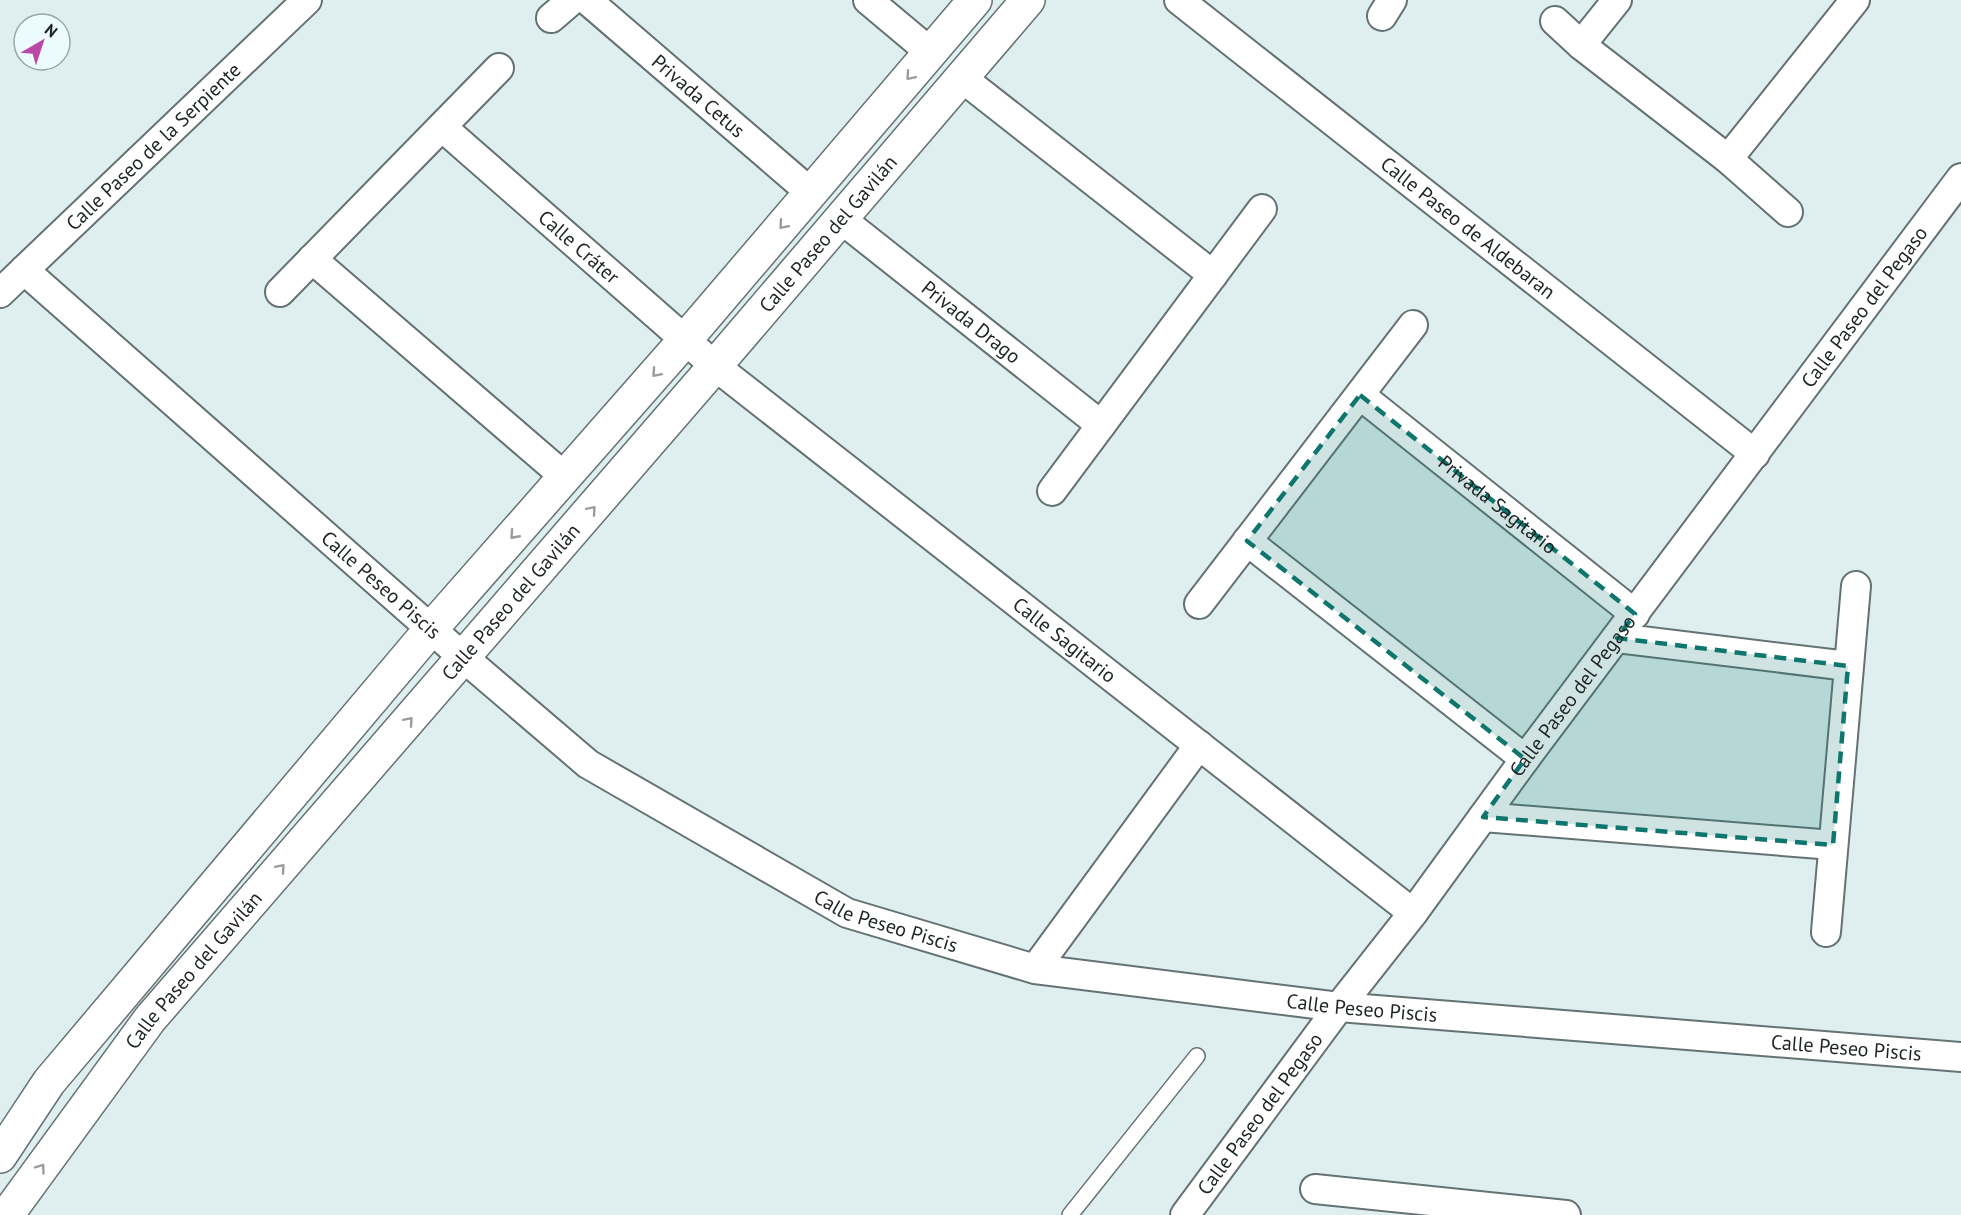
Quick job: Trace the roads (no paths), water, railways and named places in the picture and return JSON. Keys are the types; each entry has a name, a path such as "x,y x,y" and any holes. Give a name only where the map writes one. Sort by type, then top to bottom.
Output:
{"street":[{"name":"Calle Paseo de la Serpiente","path":"0,293 307,0"},
{"path":"551,18 572,0"},
{"name":"Privada Cetus","path":"587,0 810,192"},
{"path":"868,0 930,52"},
{"name":"Calle Paseo del Gavilán","path":"0,1156 49,1082 431,629 685,340 975,0"},
{"name":"Calle Paseo del Gavilán","path":"7,1215 150,1019 716,366 1028,0"},
{"name":"Calle Paseo de Aldebaran","path":"1179,0 1755,454"},
{"path":"1581,45 1617,0"},
{"path":"1728,159 1855,0"},
{"path":"1555,21 1581,45 1728,159 1788,212"},
{"path":"280,292 499,68"},
{"path":"962,78 1213,275"},
{"name":"Calle Cráter","path":"442,127 716,366"},
{"name":"Calle Paseo del Pegaso","path":"1185,1215 1961,178"},
{"path":"1052,491 1262,209"},
{"name":"Privada Drago","path":"842,219 1101,425"},
{"path":"312,259 565,477"},
{"name":"Calle Peseo Piscis","path":"24,270 464,658 588,764 847,913 1035,969 1339,1007 1961,1057"},
{"path":"1199,604 1413,325"},
{"name":"Calle Sagitario","path":"716,366 1413,913"},
{"name":"Privada Sagitario","path":"1360,394 1635,614"},
{"path":"1247,541 1526,759"},
{"path":"1826,932 1856,586"},
{"path":"1617,639 1848,666"},
{"path":"1035,969 1199,745"},
{"path":"1483,817 1833,845"},
{"path":"1315,1189 1399,1206 1566,1215"}],"lane":[{"path":"1070,1215 1197,1056"}]}
